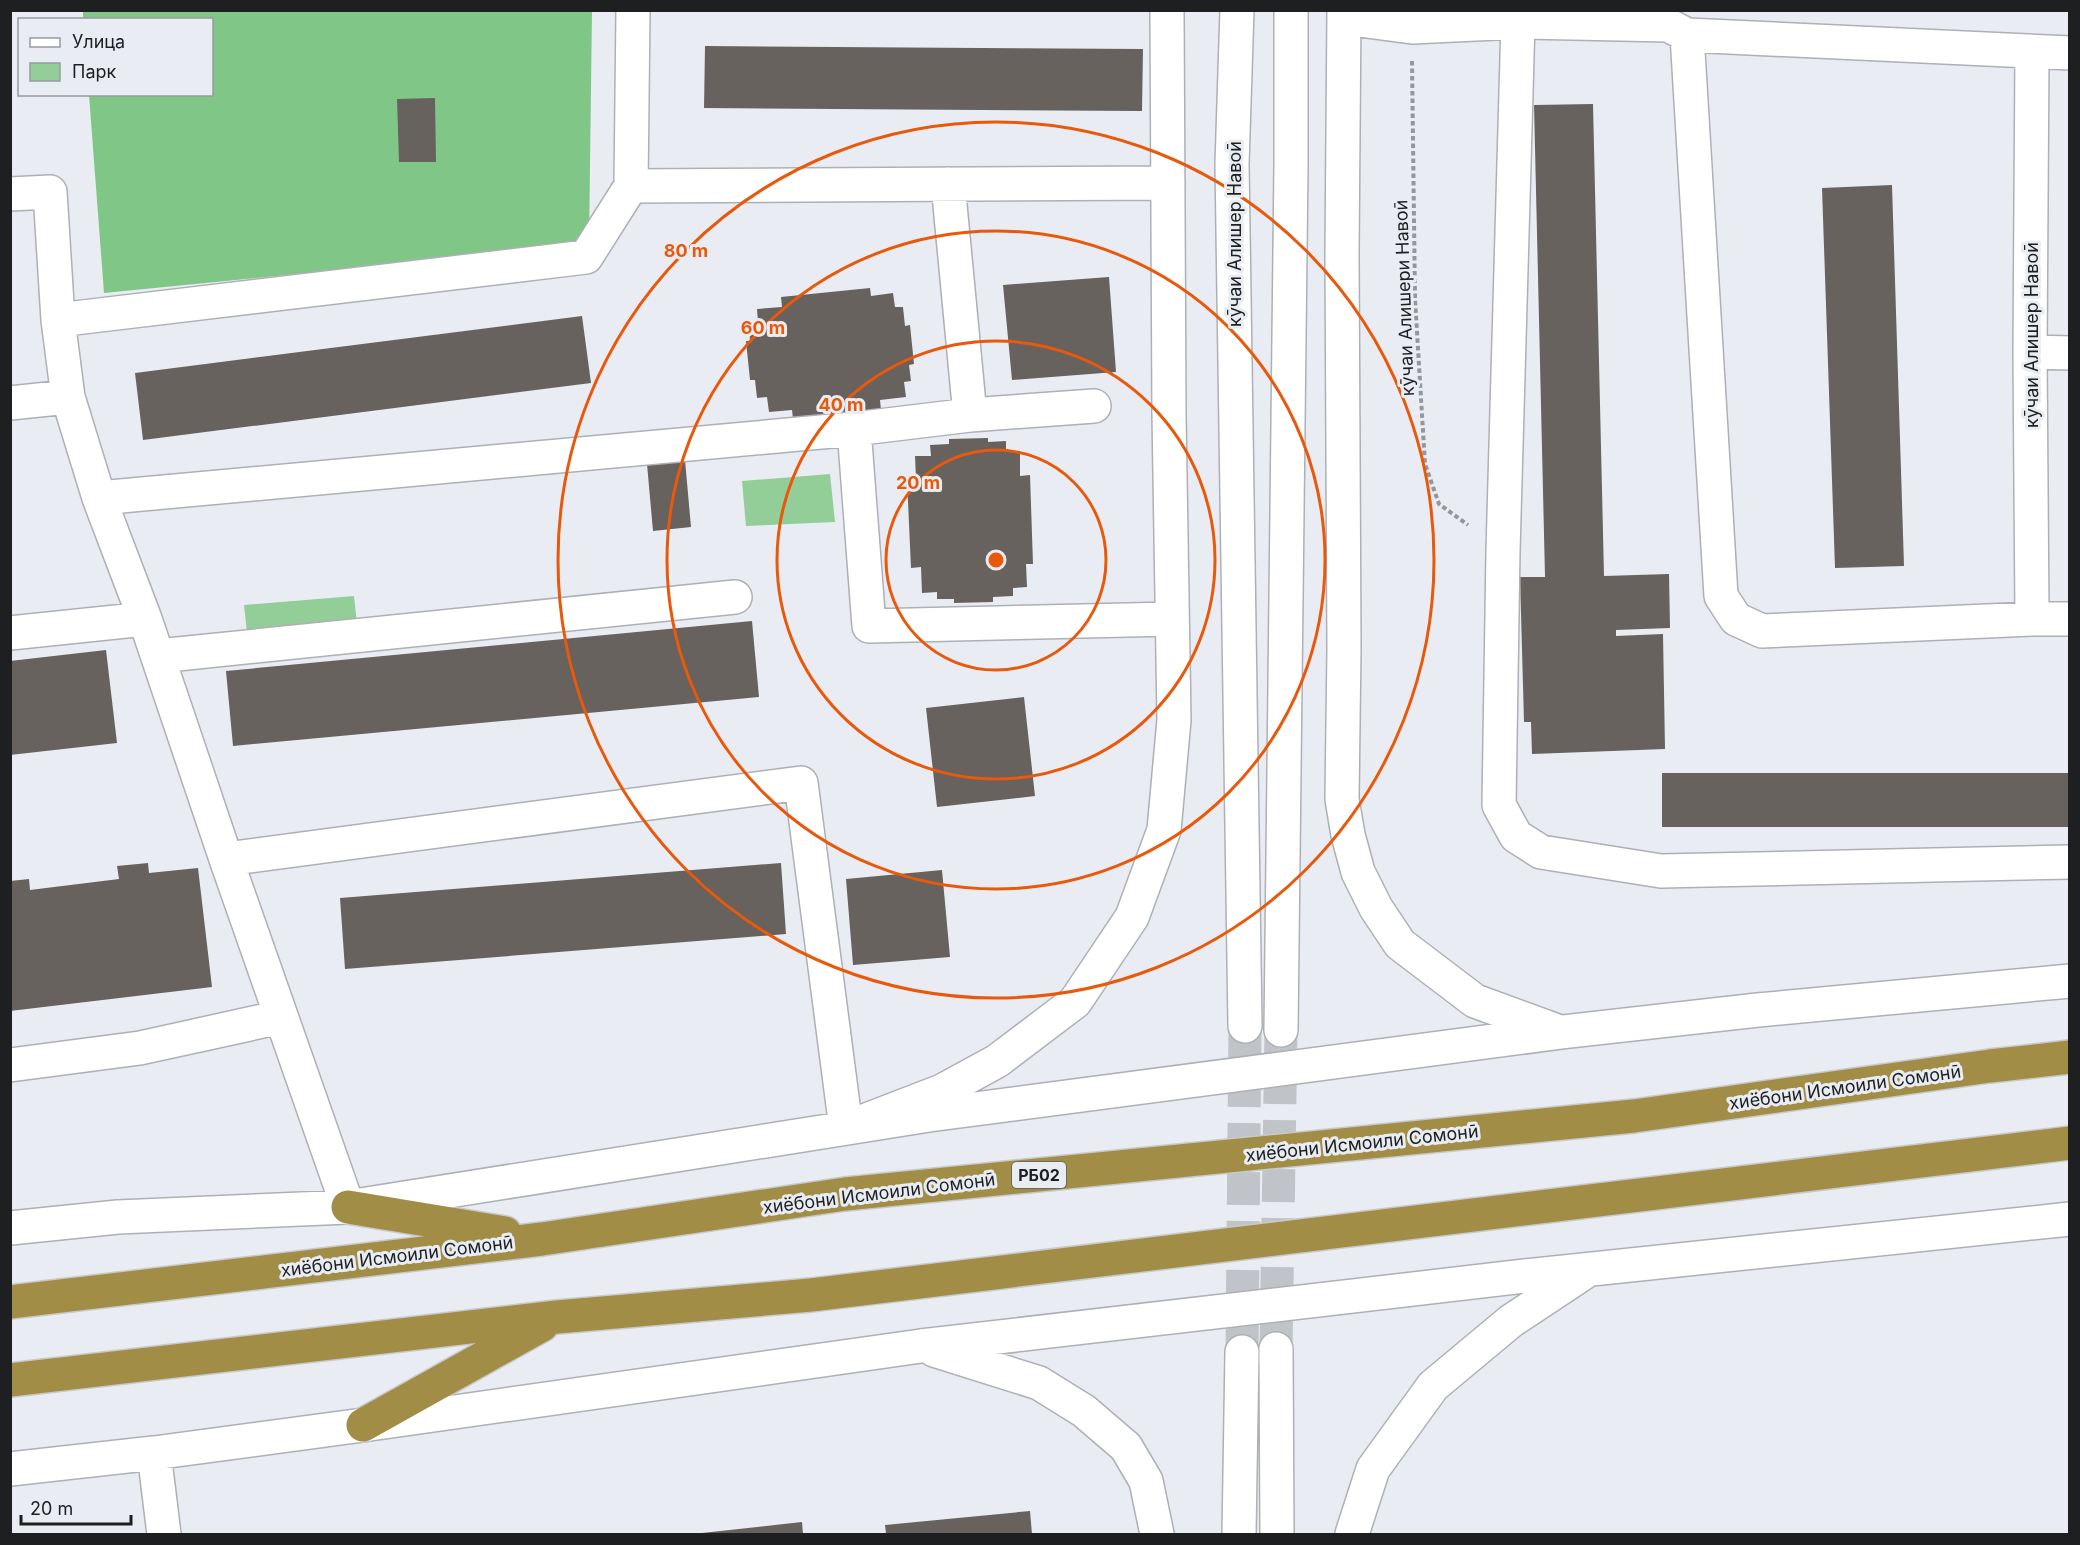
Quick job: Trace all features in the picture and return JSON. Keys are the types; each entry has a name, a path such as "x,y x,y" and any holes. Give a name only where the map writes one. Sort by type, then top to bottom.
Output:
{"highway":[{"name":"хиёбони Исмоили Сомонӣ","path":"10,1302 542,1239 845,1194 1634,1116 1990,1066 2070,1057"},
{"path":"10,1380 557,1317 811,1295 2070,1143"},
{"path":"348,1207 542,1239"},
{"path":"363,1425 557,1317"}],"street":[{"path":"58,320 586,257 631,186 633,10"},
{"path":"846,1128 942,1091 997,1061 1075,1002 1132,917 1164,830 1174,720 1167,10"},
{"name":"кӯчаи Алишер Навоӣ","path":"1237,10 1232,164 1245,1026"},
{"path":"1281,1030 1291,10"},
{"path":"1562,1032 1475,1001 1400,944 1376,908 1358,872 1348,835 1342,799 1344,14 1412,27 1518,22 1674,23 2032,52 2070,53"},
{"path":"1518,22 1503,550 1499,806 1516,837 1542,852 1661,871 2070,861"},
{"path":"1674,23 1721,596 1736,619 1762,631 2032,619 2070,620"},
{"name":"кӯчаи Алишер Навоӣ","path":"2032,52 2030,352 2032,619"},
{"path":"631,186 1168,183"},
{"path":"948,184 970,416"},
{"path":"10,194 50,192 58,320 68,397 99,498 158,656 226,859 348,1207"},
{"path":"2030,352 2070,353"},
{"path":"10,403 68,397"},
{"path":"99,498 1094,406"},
{"path":"854,429 869,626 1172,619"},
{"path":"158,656 735,597"},
{"path":"10,633 145,619"},
{"path":"226,859 801,783 846,1128"},
{"path":"10,1228 118,1217 348,1207 929,1114 1562,1032 1769,1009 2070,981"},
{"path":"10,1065 140,1048 281,1017"},
{"path":"10,1469 154,1453 363,1425 921,1346 1589,1270 2070,1219"},
{"path":"1352,1534 1373,1469 1433,1386 1511,1321 1589,1270"},
{"path":"921,1346 1039,1383 1084,1412 1126,1447 1146,1481 1157,1534"},
{"path":"1276,1349 1277,1534"},
{"path":"1239,1534 1242,1352"},
{"path":"154,1453 164,1534"}],"path":[{"name":"кӯчаи Алишери Навоӣ","path":"1412,27 1415,299 1425,464 1439,504 1503,550"}],"green space":[{"path":"83,11 592,11 589,245 104,293 89,96 213,96 213,18 83,18"},
{"path":"830,474 835,522 746,526 742,481"},
{"path":"354,596 359,642 249,652 244,605"}],"building":[{"path":"705,46 1143,49 1142,111 704,108"},
{"path":"435,98 436,162 399,162 397,99"},
{"path":"1593,104 1604,576 1669,574 1670,628 1616,630 1616,636 1663,634 1665,749 1532,754 1531,722 1524,722 1520,577 1545,577 1534,105"},
{"path":"1892,185 1904,566 1835,568 1822,188"},
{"path":"1109,277 1116,372 1012,380 1003,285"},
{"path":"870,288 871,296 893,293 895,307 903,307 905,326 910,325 914,364 909,365 911,381 904,382 906,397 880,400 881,410 793,419 792,410 769,412 767,397 757,398 755,380 750,380 746,341 750,341 749,324 758,322 757,309 782,307 781,297"},
{"path":"582,316 591,383 143,440 135,373"},
{"path":"988,438 988,442 1006,441 1006,451 1020,451 1020,476 1030,475 1033,564 1026,564 1027,587 1013,588 1013,596 993,597 993,602 954,603 954,599 937,599 937,592 922,593 921,567 911,568 907,479 916,479 915,456 931,456 930,445 949,444 949,439"},
{"path":"685,460 691,527 653,531 647,464"},
{"path":"752,621 759,697 233,746 226,671"},
{"path":"106,650 117,743 10,755 10,661"},
{"path":"1024,697 1035,796 937,807 926,708"},
{"path":"1662,773 2070,773 2070,827 1662,827"},
{"path":"148,863 149,873 198,868 212,987 10,1011 10,881 29,879 30,890 119,879 117,866"},
{"path":"781,863 786,934 345,969 340,898"},
{"path":"942,870 950,957 853,965 846,879"},
{"path":"1030,1511 1032,1534 886,1534 885,1525"},
{"path":"802,1522 803,1534 702,1534 702,1533"}],"tunnel":[{"path":"1242,1352 1245,1026"},
{"path":"1276,1349 1281,1030"}]}
